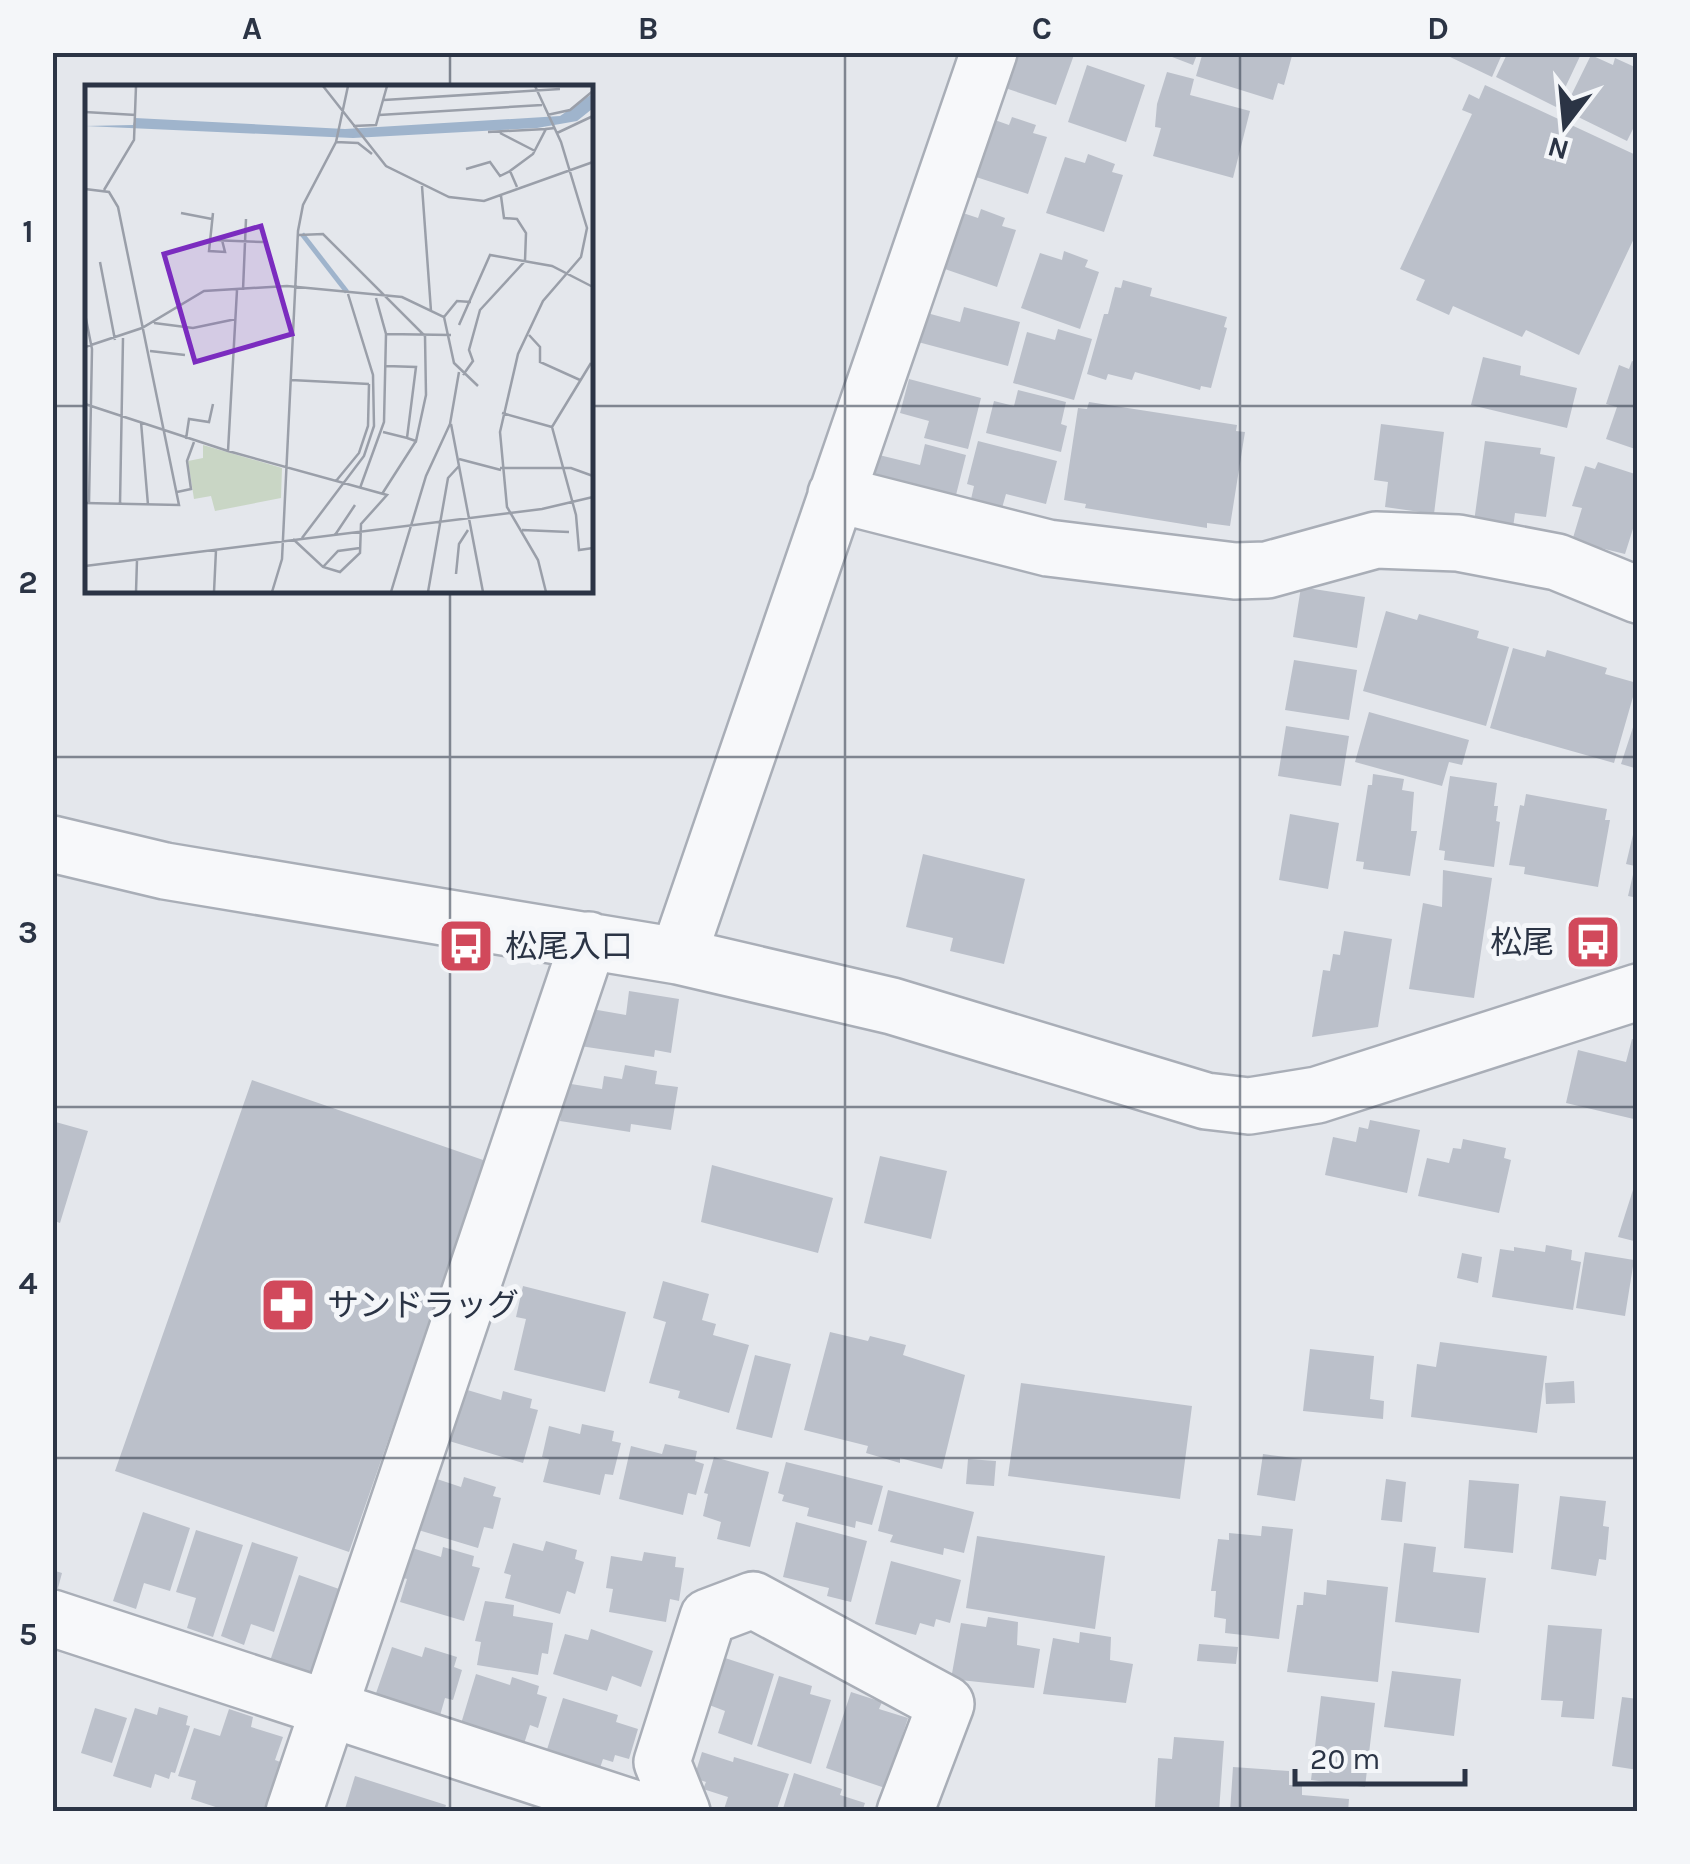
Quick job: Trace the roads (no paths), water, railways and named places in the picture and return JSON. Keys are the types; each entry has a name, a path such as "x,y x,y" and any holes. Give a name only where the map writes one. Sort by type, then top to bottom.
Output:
{"street":[{"path":"678,956 989,52"},
{"path":"836,494 1048,548 1235,571 1266,570 1376,540 1458,543 1557,562 1638,595"},
{"path":"52,844 165,871 678,956 892,1006 1206,1101 1249,1106 1317,1095 1638,992"},
{"path":"294,1812 589,940"},
{"path":"682,1812 662,1762 708,1617 752,1600 946,1704 904,1812"},
{"path":"52,1618 645,1812"}],"place":[{"name":"松尾","path":"1593,942"},
{"name":"松尾入口","path":"466,946"},
{"name":"サンドラッグ","path":"288,1305"}]}
